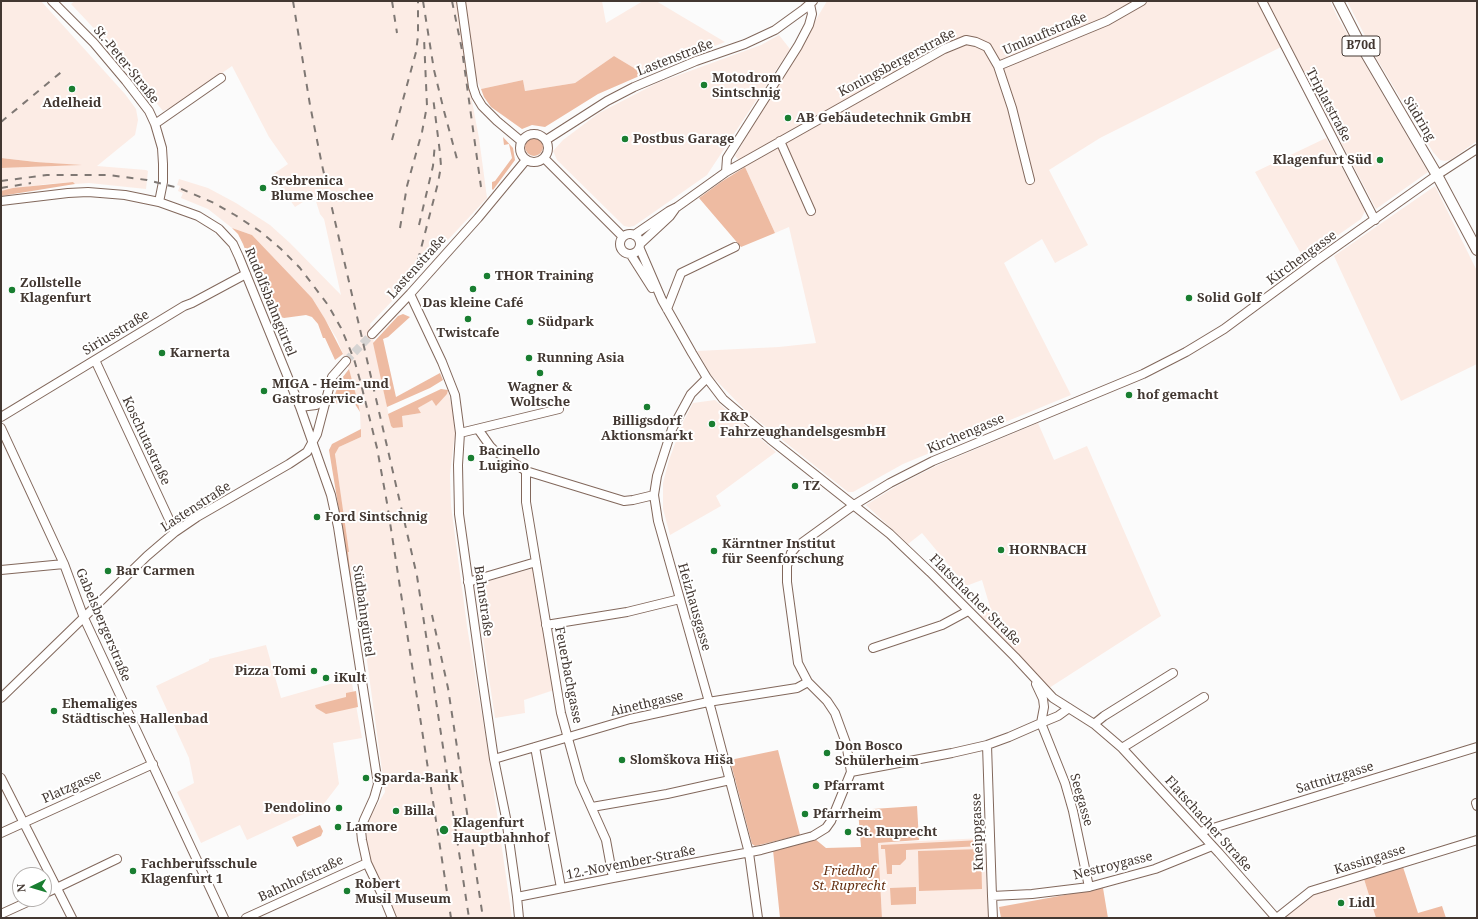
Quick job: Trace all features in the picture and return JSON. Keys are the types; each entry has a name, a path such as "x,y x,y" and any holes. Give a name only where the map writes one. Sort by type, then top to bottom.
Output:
{"main road":[{"name":"Südring","path":"1338,1 1358,40 1437,175 1477,250"}],"street":[{"name":"St.-Peter-Straße","path":"52,1 94,43 149,111 155,124 162,148 163,182 159,202"},
{"path":"461,1 473,87 476,96 482,106 497,121 521,141"},
{"name":"Umlauftstraße","path":"998,66 1106,21 1142,1"},
{"name":"Triplatstraße","path":"1262,1 1375,220"},
{"path":"726,172 727,158 798,46 809,25 812,14 811,2"},
{"name":"Lastenstraße","path":"546,140 607,101 634,87 745,44 775,30 811,2"},
{"name":"Koningsbergerstraße","path":"634,235 726,172 956,43 966,40 976,42 987,47 998,66 1012,108 1030,180"},
{"path":"155,124 221,78"},
{"path":"534,133 541,135 546,140 548,152 539,162 526,160 521,155 519,148 521,141 525,136 534,133"},
{"path":"780,141 811,211"},
{"name":"Kirchengasse","path":"851,772 846,743 835,713 808,682 798,663 787,582 788,559 796,547 854,505 890,483 933,460 1136,377 1186,352 1224,329 1316,261 1437,175 1477,149"},
{"path":"544,158 623,237"},
{"name":"Lastenstraße","path":"372,334 495,199 526,160"},
{"name":"Rudolfsbahngürtel","path":"1,201 88,192 126,195 159,202 198,216 219,229 233,244 240,257 313,442"},
{"name":"Koningsbergerstraße","path":"640,246 677,207"},
{"path":"628,234 634,235 639,238 640,246 636,253 631,255 626,254 622,251 620,246 623,237 628,234"},
{"name":"Flatschacher Straße","path":"640,246 662,300 707,378 723,399 770,439 854,505 915,556 1015,657 1053,698 1094,724 1122,748 1200,832 1276,918"},
{"path":"667,309 681,273 735,247"},
{"name":"Flatschacher Straße","path":"631,255 656,295 662,300"},
{"name":"Siriusstraße","path":"1,417 184,306 192,304 246,274"},
{"name":"Bahnstraße","path":"410,294 453,388 458,410 460,433 458,493 468,582 494,759 506,818 519,918"},
{"name":"Koschutastraße","path":"95,360 175,532"},
{"name":"Lastenstraße","path":"1,698 147,556 175,532 302,456 311,447 317,434 332,377 346,361"},
{"name":"Heizhausgasse","path":"707,378 691,394 672,429 657,476 654,495 658,521 749,853 758,918"},
{"path":"300,407 316,405 326,399"},
{"path":"460,433 559,409"},
{"name":"Gabelsbergerstraße","path":"1,428 64,564 84,618 224,918"},
{"path":"478,429 495,451 526,471 624,501 654,495"},
{"name":"Südbahngürtel","path":"313,442 334,509 378,784 361,830 363,849 366,863 386,902 392,918"},
{"name":"Feuerbachgasse","path":"526,471 526,502 561,713 580,782 606,840 613,878"},
{"path":"468,582 536,562"},
{"path":"1,570 64,564"},
{"path":"546,624 627,612 680,599"},
{"path":"873,648 942,625 968,611"},
{"path":"1094,724 1104,716 1173,673"},
{"path":"1033,677 1043,703 1044,713 1041,723"},
{"name":"Ainethgasse","path":"494,759 626,720 708,702 797,688 808,682"},
{"path":"1122,748 1204,697"},
{"path":"749,853 813,836 826,828 851,772 952,754 987,745 1058,716 1069,708"},
{"name":"Seegasse","path":"1041,723 1065,783 1089,887"},
{"name":"Kneippgasse","path":"987,745 993,918"},
{"path":"535,747 561,888"},
{"name":"Sattnitzgasse","path":"1200,832 1477,747"},
{"name":"Platzgasse","path":"1,833 153,764"},
{"path":"1,778 72,918"},
{"path":"592,807 667,794 730,780"},
{"name":"Kassingasse","path":"1276,918 1311,891 1477,840"},
{"name":"Nestroygasse","path":"992,896 1032,894 1089,887 1155,869 1212,846"},
{"name":"12.-November-Straße","path":"517,897 749,853"},
{"path":"52,890 117,859"},
{"name":"Bahnhofstraße","path":"246,918 366,863"},
{"path":"1,914 16,907"}],"shaded area":[{"path":"1,1 41,1 125,94 136,109 138,120 135,135 97,166 146,170 148,171 146,189 89,183 75,184 73,182 46,184 1,191 1,168 77,165 1,158"},
{"path":"75,1 457,1 487,198 418,272 394,288 394,299 370,324 391,426 402,416 421,413 418,408 432,399 435,404 447,394 448,390 456,439 454,440 450,475 451,506 467,626 489,758 512,918 394,918 368,860 366,831 371,815 385,792 360,610 354,595 335,453 339,447 361,437 360,412 349,369 337,339 312,298 252,235 232,228 208,209 181,198 183,193 178,191 180,186 177,185 179,179 208,188 236,203 270,225 290,243 341,295 324,219 320,214 314,195 295,207 272,175 288,164 269,137 232,66 180,103 163,111 103,38 71,4"},
{"path":"465,1 602,1 606,23 643,1 656,1 725,42 644,74 614,56 575,83 525,91 523,80 481,89 476,78"},
{"path":"827,1 1330,1 1338,18 1428,172 1376,209 1289,43 1100,138 1049,170 1088,245 1055,263 1042,239 1004,263 1071,395 903,464 853,492 848,492 747,412 711,375 697,351 779,347 816,343 789,227 775,233 745,167 735,156"},
{"path":"1347,1 1477,1 1477,141 1450,160 1440,160 1433,152 1378,61"},
{"path":"779,35 790,49 707,175 634,226 624,226 557,160 553,151 563,140 599,113 657,83 761,45"},
{"path":"1326,138 1365,211 1361,219 1304,259 1255,172"},
{"path":"1435,186 1477,271 1477,364 1401,401 1334,256"},
{"path":"715,400 776,452 716,496 721,506 670,535 663,509 663,483 669,460 683,422 693,403"},
{"path":"1038,423 1054,460 1087,446 1161,616 1049,688 979,617 990,607 982,580 966,586 922,533 908,544 866,505 895,487 936,466"},
{"path":"534,568 554,690 524,700 525,713 495,718 475,585"},
{"path":"266,645 281,698 351,678 362,738 333,743 339,784 323,805 247,840 240,825 201,843 177,792 194,783 189,758 156,686 209,661 209,659"},
{"path":"984,838 989,918 882,918 878,843"},
{"path":"1364,879 1376,918 1285,917 1305,899 1318,893"}],"green space":[{"path":"614,56 644,74 598,94 545,127 532,125 522,129 491,107 484,97 481,89 523,80 525,91 575,83"},
{"path":"503,137 513,148 515,160 493,190 492,182 495,181 512,158 509,144 504,145"},
{"path":"530,138 538,138 543,143 541,154 538,156 530,156 525,151 525,143"},
{"path":"1,158 36,162 82,165 1,168"},
{"path":"745,167 775,233 741,247 699,198"},
{"path":"73,182 75,184 1,196 1,191 13,188"},
{"path":"232,228 252,235 312,298 325,319 343,354 335,360 325,338 323,338 318,324 312,317 306,315 284,318 275,315 271,317 243,244 238,234"},
{"path":"403,314 410,317 388,337 383,339 396,397 440,373 443,380 430,388 387,407 373,343 398,316"},
{"path":"349,369 360,412 353,401 332,404 339,382"},
{"path":"441,389 448,390 447,394 436,406 432,400 418,408 421,413 402,416 403,427 393,428 391,426 388,414"},
{"path":"361,429 361,437 339,447 335,454 349,552 350,577 329,450 332,444"},
{"path":"356,691 358,707 326,714 316,708 315,705 346,697 346,693"},
{"path":"778,750 800,835 755,846 752,844 730,760"},
{"name":"Friedhof St. Ruprecht","path":"917,806 919,840 878,843 882,918 780,918 773,850 815,839 826,848 861,847 858,810"},
{"path":"320,825 323,831 321,836 297,847 292,837"},
{"path":"981,840 981,846 906,850 906,859 900,865 892,865 892,874 887,874 885,849 881,849 881,845"},
{"path":"981,849 982,889 919,891 918,851"},
{"path":"1403,867 1418,913 1442,906 1446,918 1376,918 1364,879"},
{"path":"916,887 916,904 891,905 890,888"},
{"path":"1103,888 1108,918 1001,918 999,907"}],"tunnel":[{"path":"346,361 372,334"}],"railway":[{"path":"293,1 310,105 322,165 417,576 469,918"},
{"path":"392,1 397,33"},
{"path":"392,140 416,52 418,36 418,1"},
{"path":"423,1 434,70 457,159"},
{"path":"452,1 462,50 481,187"},
{"path":"400,228 407,186 422,132 427,106 424,38"},
{"path":"1,122 65,69"},
{"path":"418,260 441,166 433,97"},
{"path":"419,225 433,166 435,143"},
{"path":"1,181 47,175 109,175 147,180 179,188 214,203 261,232 300,268 328,305 341,328 354,359 377,448 387,503 451,918"},
{"path":"1,188 31,183"},
{"path":"432,615 448,688 483,918"}],"place":[{"name":"Motodrom Sintschnig","path":"704,85"},
{"name":"Adelheid","path":"72,89"},
{"name":"AB Gebäudetechnik GmbH","path":"788,118"},
{"name":"Postbus Garage","path":"625,139"},
{"name":"Klagenfurt Süd","path":"1380,160"},
{"name":"Srebrenica Blume Moschee","path":"263,188"},
{"name":"THOR Training","path":"487,276"},
{"name":"Das kleine Café","path":"473,289"},
{"name":"Zollstelle Klagenfurt","path":"12,290"},
{"name":"Solid Golf","path":"1189,298"},
{"name":"Twistcafe","path":"468,319"},
{"name":"Südpark","path":"530,322"},
{"name":"Karnerta","path":"162,353"},
{"name":"Running Asia","path":"529,358"},
{"name":"Wagner & Woltsche","path":"540,373"},
{"name":"MIGA - Heim- und Gastroservice","path":"264,391"},
{"name":"hof gemacht","path":"1129,395"},
{"name":"Billigsdorf Aktionsmarkt","path":"647,407"},
{"name":"K&P FahrzeughandelsgesmbH","path":"712,424"},
{"name":"Bacinello Luigino","path":"471,458"},
{"name":"TZ","path":"795,486"},
{"name":"Ford Sintschnig","path":"317,517"},
{"name":"HORNBACH","path":"1001,550"},
{"name":"Kärntner Institut für Seenforschung","path":"714,551"},
{"name":"Bar Carmen","path":"108,571"},
{"name":"Pizza Tomi","path":"314,671"},
{"name":"iKult","path":"326,678"},
{"name":"Ehemaliges Städtisches Hallenbad","path":"54,711"},
{"name":"Don Bosco Schülerheim","path":"827,753"},
{"name":"Slomškova Hiša","path":"622,760"},
{"name":"Sparda-Bank","path":"366,778"},
{"name":"Pfarramt","path":"816,786"},
{"name":"Pendolino","path":"339,808"},
{"name":"Billa","path":"396,811"},
{"name":"Pfarrheim","path":"805,814"},
{"name":"Lamore","path":"338,827"},
{"name":"Klagenfurt Hauptbahnhof","path":"444,830"},
{"name":"St. Ruprecht","path":"848,832"},
{"name":"Fachberufsschule Klagenfurt 1","path":"133,871"},
{"name":"Robert Musil Museum","path":"347,891"},
{"name":"Lidl","path":"1341,903"}]}
